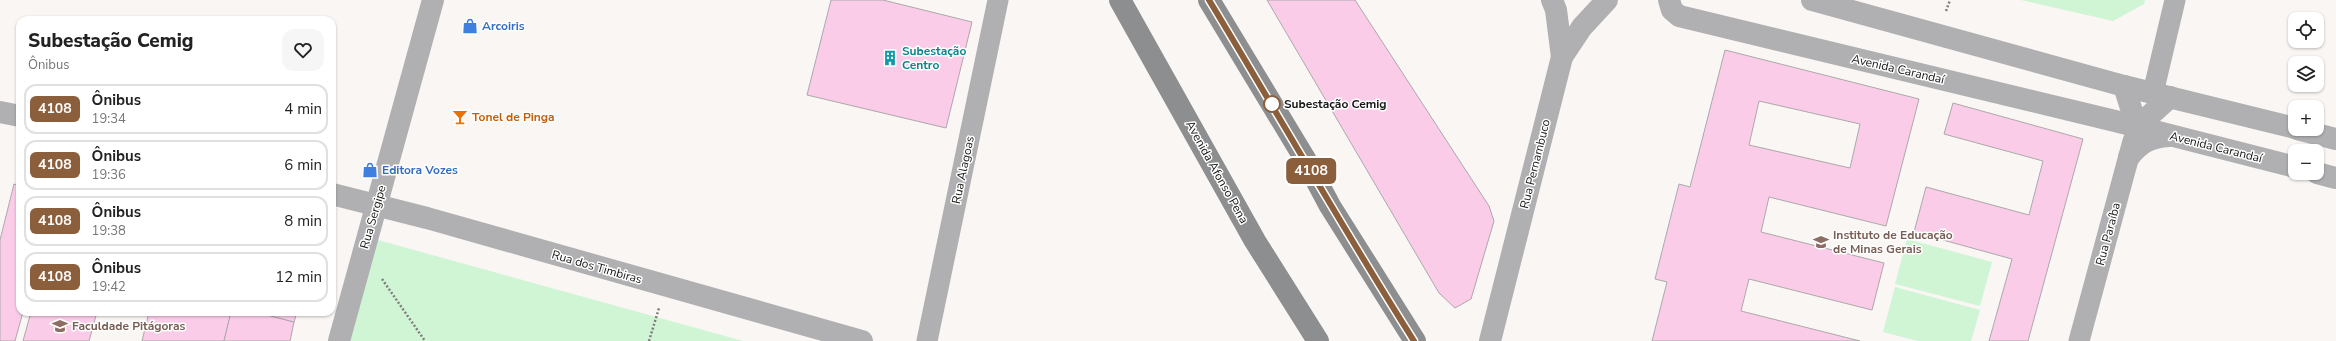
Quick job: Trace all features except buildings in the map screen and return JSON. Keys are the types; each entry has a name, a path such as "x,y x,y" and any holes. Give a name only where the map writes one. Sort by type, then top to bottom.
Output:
{"main road":[{"name":"Avenida Afonso Pena","path":"1120,0 1255,241 1318,341"},
{"path":"1209,0 1305,159 1330,206 1414,341"}],"street":[{"name":"Rua Sergipe","path":"339,341 433,0"},
{"name":"Rua Alagoas","path":"927,341 998,0"},
{"path":"1552,0 1557,16 1562,57"},
{"name":"Rua Pernambuco","path":"1490,341 1562,57 1582,27 1607,0"},
{"name":"Avenida Carandaí","path":"1669,0 1672,10 1679,16 2288,165"},
{"path":"1812,0 2124,86 2288,127"},
{"path":"2137,127 2161,95 2175,0"},
{"path":"2124,86 2137,127"},
{"path":"0,112 16,115"},
{"name":"Rua Paraíba","path":"2079,341 2137,127"},
{"path":"2129,157 2139,145 2148,140 2172,136"},
{"path":"2324,136 2336,139"},
{"path":"2324,175 2336,178"},
{"name":"Rua dos Timbiras","path":"336,195 376,204 666,287 862,341"}],"path":[{"path":"363,252 425,341"},
{"path":"649,341 666,287"}],"green space":[{"path":"2021,0 2145,0 2144,4 2113,21"},
{"path":"367,237 743,341 339,341"},
{"path":"1907,239 1992,262 1980,306 1895,284"},
{"path":"1895,287 1980,310 1971,341 1918,341 1883,332"}],"bus line":[{"name":"4108","path":"1209,0 1305,159 1330,206 1414,341"}],"place":[{"name":"Arcoiris","path":"470,26"},
{"name":"Subestação Centro","path":"890,58"},
{"name":"Subestação Cemig","path":"1272,104"},
{"name":"Tonel de Pinga","path":"460,117"},
{"name":"Editora Vozes","path":"370,170"},
{"name":"Instituto de Educação de Minas Gerais","path":"1821,242"},
{"name":"Faculdade Pitágoras","path":"60,326"}]}
